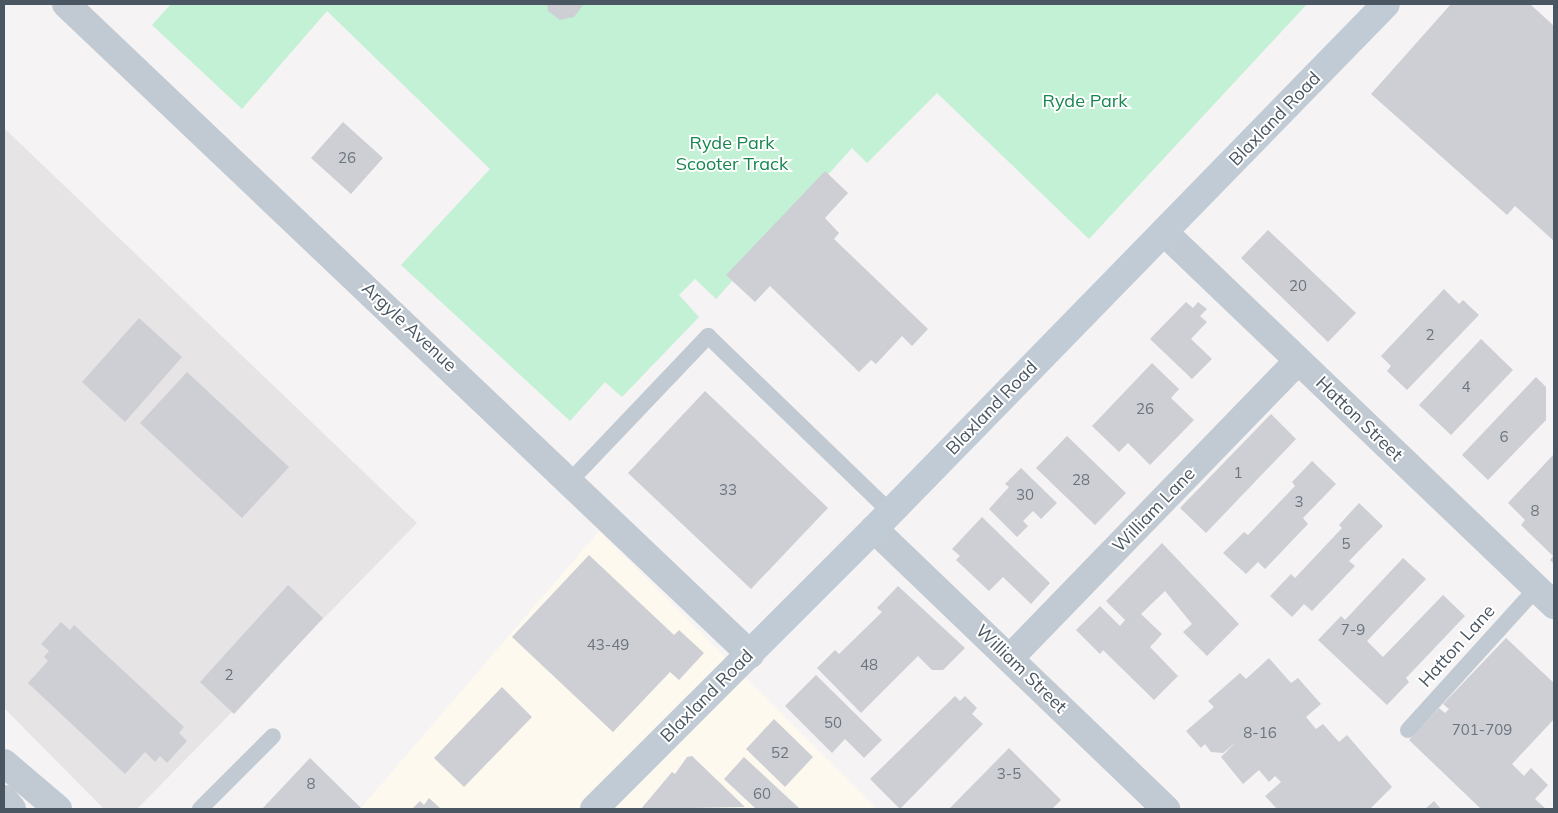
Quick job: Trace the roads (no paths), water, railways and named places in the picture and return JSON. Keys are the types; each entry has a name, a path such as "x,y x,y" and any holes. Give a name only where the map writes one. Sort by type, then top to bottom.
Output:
{"street":[{"name":"Argyle Avenue","path":"66,4 571,480 750,654"},
{"name":"Blaxland Road","path":"594,809 882,520 1386,4"},
{"name":"Hatton Street","path":"1164,232 1545,597"},
{"name":"William Lane","path":"1010,658 1298,361"},
{"name":"William Street","path":"882,520 1010,658 1166,809"},
{"path":"4,763 58,809"},
{"path":"4,799 12,809"}],"lane":[{"path":"571,480 708,336 882,520"},
{"name":"Hatton Lane","path":"1408,730 1545,597"},
{"path":"200,809 273,736"}],"park label":[{"name":"Ryde Park","path":"1085,101"},
{"name":"Ryde Park Scooter Track","path":"732,154"}]}
